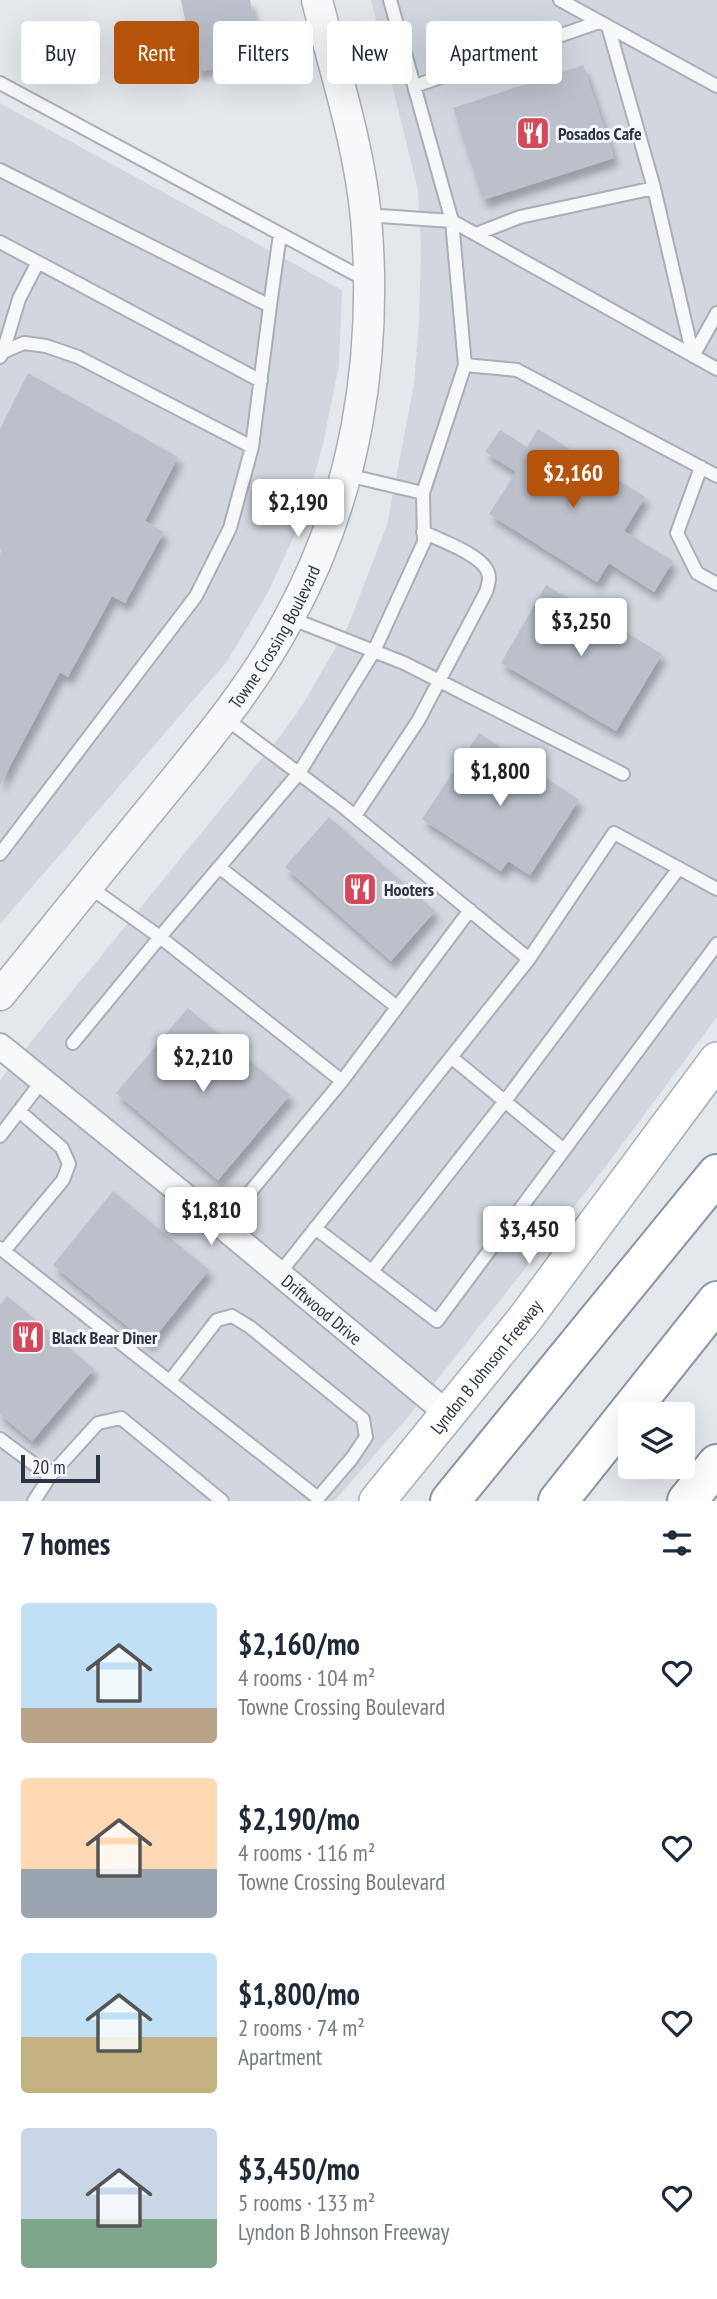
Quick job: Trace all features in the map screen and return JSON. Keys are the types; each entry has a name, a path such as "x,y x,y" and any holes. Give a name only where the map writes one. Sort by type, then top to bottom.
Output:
{"highway":[{"path":"450,1501 717,1174"},
{"path":"558,1501 717,1301"},
{"path":"687,1501 717,1464"}],"main road":[{"name":"Lyndon B Johnson Freeway","path":"377,1501 524,1320 717,1060"}],"street":[{"name":"Towne Crossing Boulevard","path":"0,995 225,718 261,666 289,618 315,566 334,518 360,415 366,367 370,282 366,215 354,143 317,0"},
{"name":"Driftwood Drive","path":"0,1046 222,1226 448,1415"}],"lane":[{"path":"73,1043 299,773 374,651 424,541 423,493 465,365 452,221 390,0"},
{"path":"560,0 717,86"},
{"path":"415,86 604,24"},
{"path":"604,24 654,188 693,356"},
{"path":"0,83 370,282"},
{"path":"0,170 270,306"},
{"path":"476,234 520,217 654,188"},
{"path":"366,215 452,221 717,369"},
{"path":"0,854 196,596 230,528 252,447 280,234"},
{"path":"0,242 261,381"},
{"path":"1,355 19,299 38,262"},
{"path":"693,356 717,313"},
{"path":"1,355 24,343 46,346 78,357 252,447"},
{"path":"465,365 517,370 717,476"},
{"path":"701,467 677,533 698,573 717,584"},
{"path":"347,475 423,493"},
{"path":"355,816 418,721 482,601 490,580 486,569 477,558 423,532"},
{"path":"289,618 404,663 623,774"},
{"path":"225,718 355,816 529,959"},
{"path":"279,1274 529,959 614,833 717,889"},
{"path":"219,867 397,1007"},
{"path":"372,1271 505,1101 679,868"},
{"path":"88,886 160,937 342,1080"},
{"path":"222,1226 342,1080 470,910"},
{"path":"315,1228 437,1321 717,944"},
{"path":"451,1057 564,1150"},
{"path":"0,1136 42,1081"},
{"path":"19,1111 62,1148 69,1164 63,1180 2,1250 318,1498 366,1437 363,1419 250,1327 232,1316 218,1320 170,1381"},
{"path":"34,1501 50,1476 98,1423 121,1419 222,1501"},
{"path":"0,1439 50,1476"}],"shaded area":[{"path":"371,0 717,0 717,1017 603,1170 407,1418 334,1501 0,1501 0,1080 281,735 303,704 348,626 387,525 414,384 421,251 418,190 392,84 412,84 412,21 376,21"},
{"path":"0,103 342,290 339,365 323,444 303,517 268,592 228,660 0,924"}],"building":[{"path":"181,0 250,0 254,21 213,21 213,69 199,71 199,21 185,21"},
{"name":"Posados Cafe","path":"583,65 614,158 483,200 453,108 526,84 562,84 562,72"},
{"path":"28,373 178,457 145,521 164,532 125,603 112,596 68,677 60,672 0,785 0,429"},
{"path":"538,429 645,497 624,531 673,561 654,592 609,563 597,582 489,514 516,472 485,452 500,430 527,447"},
{"path":"546,585 662,654 616,731 501,663"},
{"path":"479,733 579,800 530,875 508,861 501,871 422,819"},
{"name":"Hooters","path":"329,817 435,911 391,961 285,867"},
{"path":"188,1008 290,1095 218,1180 116,1093"},
{"path":"113,1191 209,1270 149,1344 53,1265"},
{"name":"Black Bear Diner","path":"7,1296 94,1369 32,1441 0,1414 0,1305"}],"place":[{"name":"Posados Cafe","path":"533,133"},
{"name":"Hooters","path":"360,889"},
{"name":"Black Bear Diner","path":"28,1337"}]}
